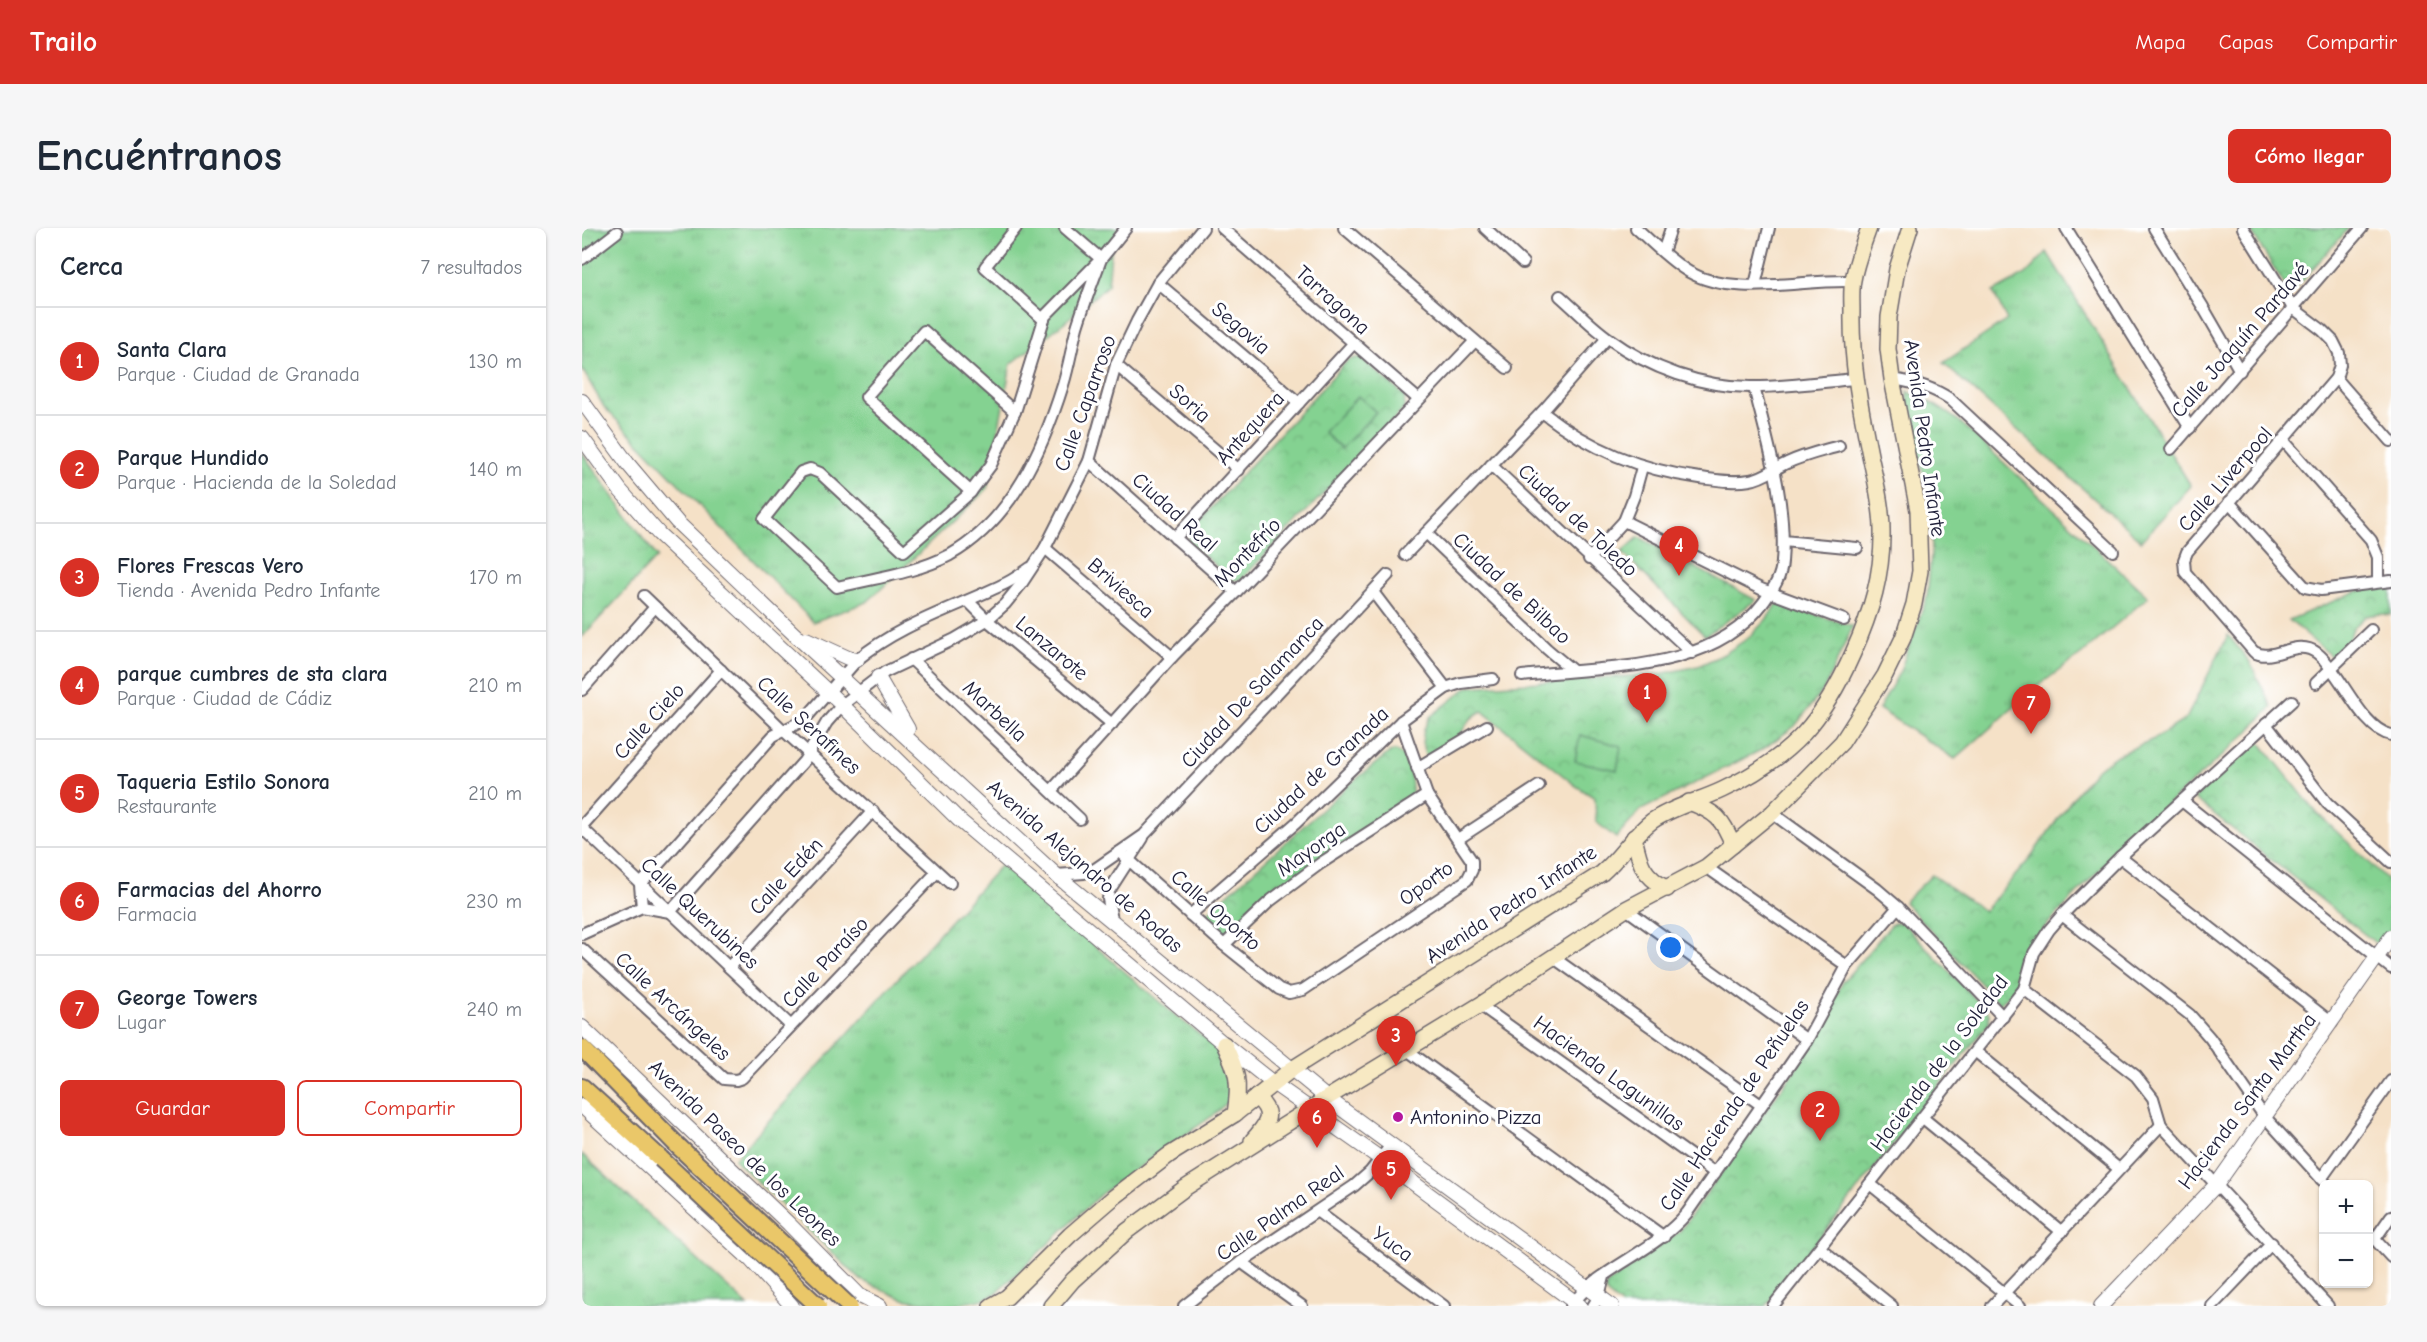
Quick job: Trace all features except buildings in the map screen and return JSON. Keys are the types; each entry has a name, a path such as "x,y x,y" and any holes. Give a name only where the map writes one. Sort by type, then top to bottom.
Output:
{"main road":[{"name":"Avenida Pedro Infante","path":"991,1306 1007,1297 1070,1235 1169,1155 1234,1114 1292,1069 1602,873 1618,860 1634,837 1652,822 1689,802 1722,790 1768,765 1791,746 1816,719 1848,664 1864,629 1876,594 1881,562 1882,529 1879,502 1854,379 1851,342 1852,281 1869,228"},
{"name":"Avenida Pedro Infante","path":"1051,1306 1073,1280 1127,1231 1185,1188 1326,1098 1480,1005 1626,909 1706,867 1772,813 1842,742 1885,675 1903,638 1914,604 1920,571 1918,510 1888,349 1889,317 1899,260 1910,228"},
{"path":"1689,802 1709,810 1719,818 1733,845"},
{"path":"1634,837 1641,865 1647,876 1666,889"},
{"path":"1224,1044 1236,1069 1239,1083 1234,1114"},
{"name":"Avenida Paseo de los Leones","path":"582,1048 679,1147 849,1306"},
{"path":"582,1087 818,1306"},
{"path":"1242,1152 1267,1122 1266,1106 1256,1097"}],"street":[{"path":"1016,228 985,267 1044,320"},
{"path":"1065,228 1101,259"},
{"path":"1101,259 1077,329 1063,384 1041,445 1017,489 986,529 950,555 916,568 837,587 764,519 801,472 810,469 820,473 904,551 971,492 991,465 1015,412 1044,320 1059,300 1101,259 1126,228"},
{"name":"Calle Caparroso","path":"670,912 810,753 827,722 842,705 875,679 955,639 987,620 1005,604 1045,548 1089,461 1116,365 1137,321 1158,284 1203,228"},
{"name":"Tarragona","path":"1222,228 1419,399"},
{"path":"1344,228 1507,368"},
{"path":"1485,228 1523,263"},
{"path":"1636,228 1689,272 1725,284 1852,281"},
{"path":"1663,252 1671,228"},
{"path":"1755,285 1769,228"},
{"path":"2066,228 2190,428"},
{"path":"2154,228 2240,371"},
{"path":"2243,228 2293,308 2333,341 2339,352 2340,365 2336,378 2391,441"},
{"name":"Calle Joaquín Pardavé","path":"2171,449 2362,228"},
{"path":"582,259 618,232"},
{"name":"Segovia","path":"1158,284 1299,403"},
{"path":"1560,296 1607,338 1633,355 1660,368 1690,378 1728,386 1754,387 1854,379"},
{"path":"971,492 866,397 924,331 1015,412"},
{"path":"1405,555 1542,412 1607,338"},
{"name":"Montefrío","path":"1051,791 1172,657 1474,342"},
{"name":"Antequera","path":"1175,538 1353,344"},
{"name":"Soria","path":"1116,365 1239,470"},
{"name":"Calle Liverpool","path":"2332,669 2318,654 2304,647 2264,655 2254,652 2189,578 2184,567 2187,552 2336,378"},
{"path":"1892,379 1918,383 1950,399 2113,551"},
{"path":"1522,675 1658,662 1713,646 1754,614 1779,579 1782,541 1780,500 1754,387"},
{"name":"Avenida Alejandro de Rodas","path":"582,401 628,464 677,522 793,633 1056,875 1326,1098 1587,1287 1596,1301 1612,1306"},
{"path":"1542,412 1567,431 1642,467 1665,473 1740,482 1759,478 1796,459 1839,446"},
{"path":"582,438 620,490 659,534 842,705 959,819 1273,1083 1381,1159 1575,1305"},
{"path":"2284,441 2371,540 2378,557 2378,582"},
{"name":"Ciudad Real","path":"1089,461 1236,592"},
{"name":"Ciudad de Toledo","path":"1491,465 1692,653"},
{"path":"1589,559 1624,521 1642,467"},
{"path":"2229,502 2304,586 2321,590 2391,581"},
{"path":"1624,521 1771,592 1844,620"},
{"name":"Ciudad de Bilbao","path":"1426,533 1572,670"},
{"path":"1782,541 1857,548"},
{"name":"Briviesca","path":"1045,548 1172,657"},
{"name":"Calle Caparroso","path":"640,885 773,736 782,729 804,720 866,652 922,621 1006,584 1032,567"},
{"name":"Ciudad De Salamanca","path":"1056,875 1077,874 1095,869 1144,835 1388,575"},
{"path":"1373,592 1446,688"},
{"name":"Calle Serafines","path":"644,596 782,729 950,883"},
{"name":"Lanzarote","path":"968,601 987,620 1112,724"},
{"path":"582,690 655,607"},
{"path":"2316,683 2371,630"},
{"path":"793,633 857,660"},
{"name":"Marbella","path":"911,659 1080,819"},
{"path":"2332,669 2365,715 2378,729 2391,735"},
{"name":"Calle Cielo","path":"582,827 720,670"},
{"path":"875,679 929,757"},
{"name":"Ciudad de Granada","path":"1190,915 1296,823 1401,721 1446,688 1461,683 1492,679"},
{"name":"Hacienda de la Soledad","path":"1773,1306 2024,989 2034,953 2045,934 2120,857 2292,701"},
{"name":"Oporto","path":"1289,993 1303,990 1467,880 1472,870 1472,861 1427,795 1401,721"},
{"path":"2266,724 2327,803 2348,826 2391,862"},
{"path":"1417,768 1487,726"},
{"path":"1458,839 1539,786"},
{"name":"Mayorga","path":"1224,945 1270,901 1321,863 1427,795"},
{"path":"2182,801 2391,968"},
{"name":"Calle Edén","path":"729,968 873,811"},
{"path":"1772,813 1842,862 1898,907 2003,1017"},
{"name":"Calle Querubines","path":"582,827 640,885 791,1026"},
{"name":"Ciudad De Salamanca","path":"1112,920 1108,899 1109,891 1130,862 1144,835"},
{"name":"Calle Oporto","path":"1120,852 1224,945 1279,989 1289,993"},
{"path":"2120,857 2332,1023"},
{"path":"1706,867 1847,966"},
{"name":"Calle Paraíso","path":"741,1078 936,872"},
{"path":"640,885 642,907"},
{"path":"582,935 642,907 670,912"},
{"name":"Calle Hacienda de Peñuelas","path":"1575,1305 1587,1287 1664,1237 1687,1213 1807,1040 1847,966 1898,907"},
{"path":"1626,909 1807,1040"},
{"path":"2062,915 2190,1015 2210,1038 2264,1116 2321,1180"},
{"name":"Hacienda Santa Martha","path":"2101,1306 2217,1184 2391,938"},
{"name":"Calle Arcángeles","path":"582,949 724,1079 741,1078"},
{"path":"1554,958 1761,1105"},
{"path":"2024,989 2136,1076 2153,1098 2161,1125 2272,1243 2324,1305"},
{"name":"Hacienda Lagunillas","path":"1480,1005 1715,1173"},
{"name":"Avenida Paseo de los Leones","path":"582,1027 789,1224 860,1296 880,1306"},
{"path":"1407,1050 1664,1237"},
{"path":"1976,1052 2120,1169"},
{"path":"2324,1180 2391,1081"},
{"path":"582,1106 751,1260 792,1306"},
{"path":"1923,1119 2062,1232"},
{"path":"1992,1306 2161,1125"},
{"name":"Calle Palma Real","path":"1184,1306 1241,1263 1354,1186 1381,1159 1391,1145"},
{"path":"1870,1184 2020,1306"},
{"name":"Yuca","path":"1318,1212 1444,1306"},
{"path":"2373,1234 2391,1216"},
{"path":"751,1260 768,1265 785,1258 793,1242 789,1224"},
{"path":"2373,1236 2391,1257"},
{"path":"2212,1306 2272,1243"},
{"path":"1820,1248 1892,1306"},
{"path":"1241,1263 1302,1306"},
{"path":"1596,1301 1604,1277"}],"green space":[{"path":"582,228 1119,228 1112,243 1108,285 1011,364 987,489 867,602 813,622 604,407 582,369"},
{"path":"2249,228 2349,228 2290,294"},
{"path":"2047,252 2191,486 2141,541 1943,363 2007,320 1993,292 2026,274"},
{"path":"1360,357 1405,396 1404,409 1241,580 1232,580 1188,541 1190,531 1348,360"},
{"path":"1907,391 1958,420 2148,597 2082,654 2039,685 1955,759 1879,709 1900,671 1927,597 1932,545 1927,488 1908,412"},
{"path":"1358,396 1376,412 1341,449 1324,432"},
{"path":"582,453 657,557 582,637"},
{"path":"1639,537 1756,600 1705,636 1622,552"},
{"path":"2391,585 2391,615 2366,616 2353,628 2348,643 2333,658 2289,620 2360,590"},
{"path":"1778,603 1853,626 1824,689 1795,726 1763,749 1641,810 1616,838 1596,822 1595,798 1576,786 1482,711 1471,719 1453,742 1430,756 1425,755 1422,743 1424,729 1430,717 1468,687 1660,674 1698,666 1724,654 1748,638 1765,621"},
{"path":"2228,635 2249,661 2272,707 2245,735 2129,839 2043,929 2015,988 2000,1004 1904,902 1932,875 1984,911 2027,862 2077,792 2096,770 2117,755 2154,739 2186,719"},
{"path":"1580,735 1621,746 1617,770 1575,761"},
{"path":"2259,741 2317,813 2391,883 2391,928 2378,945 2194,798"},
{"path":"1395,751 1404,758 1407,764 1412,786 1412,799 1285,884 1227,932 1213,933 1205,921 1207,913 1350,784 1389,753"},
{"path":"1001,865 1176,1016 1216,1047 1233,1071 1229,1100 1215,1114 1101,1194 995,1294 980,1300 948,1306 903,1299 861,1280 734,1159"},
{"path":"1903,923 1989,1013 1989,1023 1766,1306 1622,1306 1606,1293 1606,1285 1680,1231 1808,1051 1843,982 1892,924"},
{"path":"582,1154 748,1306 582,1306"}],"place":[{"name":"parque cumbres de sta clara","path":"1679,576"},
{"name":"Santa Clara","path":"1647,723"},
{"name":"George Towers","path":"2031,734"},
{"name":"Flores Frescas Vero","path":"1396,1066"},
{"name":"Antonino Pizza","path":"1398,1117"},
{"name":"Parque Hundido","path":"1820,1141"},
{"name":"Farmacias del Ahorro","path":"1317,1148"},
{"name":"Taqueria Estilo Sonora","path":"1391,1200"}]}
